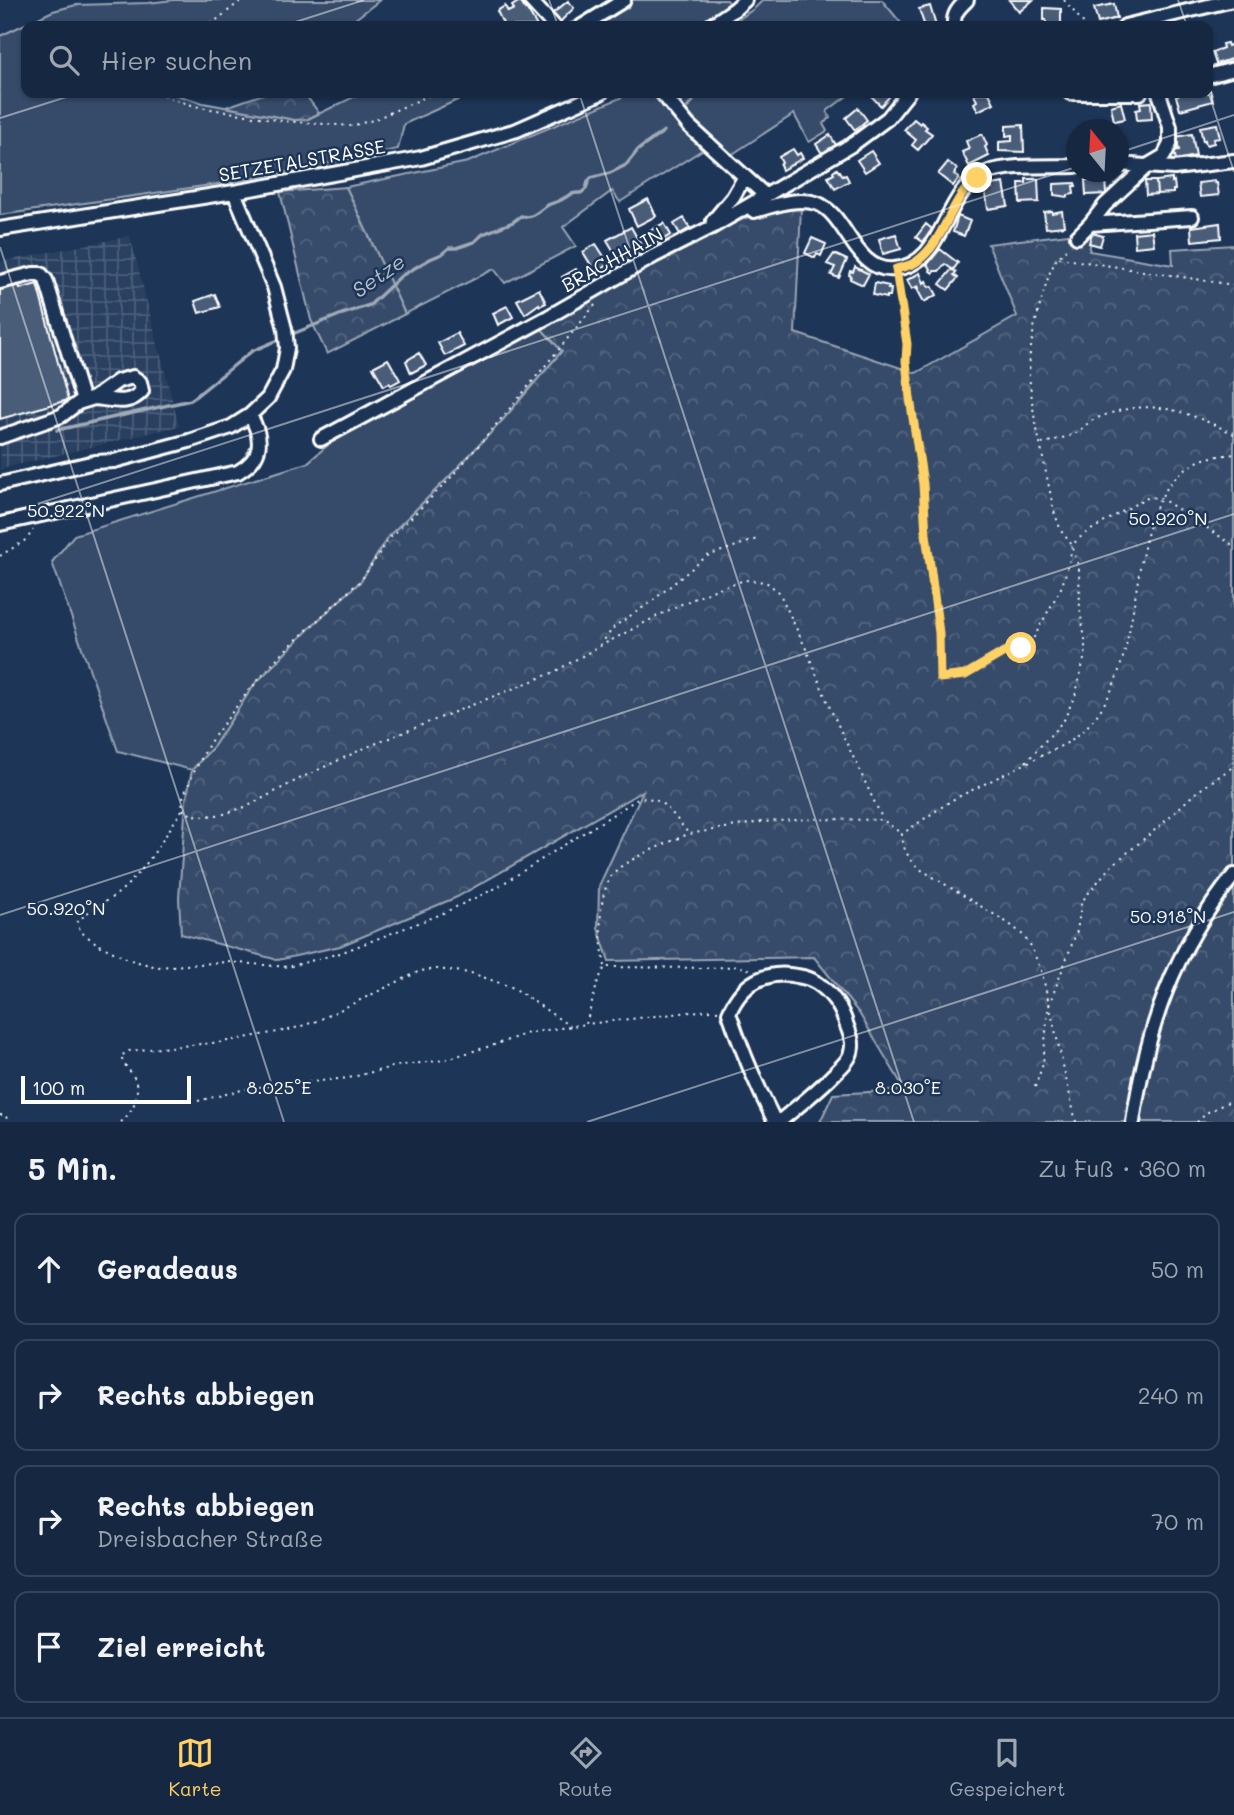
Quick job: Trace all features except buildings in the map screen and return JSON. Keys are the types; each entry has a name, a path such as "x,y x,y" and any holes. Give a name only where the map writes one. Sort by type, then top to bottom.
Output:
{"street":[{"path":"530,0 549,21"},
{"path":"590,21 624,0"},
{"path":"717,21 745,0"},
{"path":"1155,21 1233,0"},
{"path":"954,21 962,5"},
{"path":"1213,75 1234,69"},
{"name":"SETZETALSTRASSE","path":"0,229 233,192 421,158 517,130 590,98"},
{"path":"666,98 689,126 765,195"},
{"name":"BRACHHAIN","path":"321,439 748,206 853,144 888,118 904,98"},
{"path":"1077,237 1105,205 1147,166 1164,156 1170,144 1170,127 1161,98"},
{"path":"1129,165 1174,168 1234,161"},
{"path":"748,206 754,211 781,203 816,203 832,215 874,266 885,270 896,269 918,261 939,236 964,189 977,178 986,173 1007,169 1066,166"},
{"path":"712,227 713,220 733,197 744,178"},
{"path":"0,484 95,462 114,461 189,441 230,427 250,415 268,398 283,370 287,346 285,331 274,287 233,192"},
{"path":"1090,224 1192,217"},
{"path":"0,282 33,274 41,274 46,280 88,399 61,416 0,437"},
{"path":"0,524 238,472 247,467 258,450 260,437 250,415"},
{"path":"1133,1122 1148,1048 1172,973 1194,930 1234,875"},
{"path":"792,975 815,981 831,995 844,1015 853,1046 851,1054 820,1088 777,1122 759,1091 729,1013 742,992 762,976 792,975"}],"path":[{"path":"215,21 242,0"},
{"path":"1063,0 1082,21"},
{"path":"169,98 199,107 283,121 351,125 373,120 424,98"},
{"path":"1023,765 1064,720 1082,671 1085,639 1080,611 1079,568 1072,545 1061,531 1057,519 1029,376 1034,328 1050,272 1077,237"},
{"path":"1059,258 1234,285"},
{"path":"896,269 907,344 910,398 923,484 926,534 939,633 940,678 965,675 995,657 1021,648 1033,639 1062,586 1072,545 1084,534 1144,499 1160,498 1234,546"},
{"path":"595,290 595,306 448,481 390,538 362,579 280,655 242,699 210,742 183,797 182,809 145,867 117,894 83,915 77,923 80,932 99,945 130,960 157,967 227,962 288,967 340,953 473,899 496,888 636,800 645,797 657,800 690,834"},
{"path":"1041,444 1078,432 1089,421 1099,417 1146,407 1172,408 1234,434"},
{"path":"902,834 952,800 1065,744 1084,730 1107,696 1122,661 1143,552 1160,498 1171,482 1197,462 1234,454"},
{"path":"0,556 27,539 44,514"},
{"path":"600,646 615,626 651,603 707,556 757,539"},
{"path":"182,809 192,815 207,816 248,806 367,747 552,673 677,606 745,580 766,582 779,592 883,820 902,834"},
{"path":"1035,1087 1043,1063 1049,1007 1077,931 1083,900 1110,868 1194,794 1234,766"},
{"path":"586,1024 598,981 605,967 602,947 604,896 612,875 624,865 690,834 791,819 883,820"},
{"path":"902,834 902,841 912,863 1008,923 1025,937 1038,962 1076,1122"},
{"path":"605,967 738,966 762,976"},
{"path":"121,1122 128,1117 135,1104 137,1091 135,1081 122,1063 121,1056 129,1051 222,1042 289,1030 317,1021 420,971 450,970 471,973 514,988 571,1027"},
{"path":"198,1101 250,1088 349,1078 396,1066 443,1060 528,1033 708,1010 729,1013"},
{"path":"1197,1122 1208,1112 1234,1099"},
{"path":"0,1115 5,1115 9,1122"}],"shaded area":[{"path":"130,236 179,426 0,469 0,262"}],"green space":[{"path":"173,0 380,0 352,21 32,21 53,11 76,5"},
{"path":"619,0 727,0 730,4 704,21 575,21"},
{"path":"763,0 882,0 899,21 736,21"},
{"path":"21,26 21,98 186,98 295,120 308,119 352,98 462,98 404,124 398,149 246,180 0,215 0,36"},
{"path":"252,98 308,98 319,113 308,119 295,120 226,107"},
{"path":"620,98 657,98 702,150 620,202 612,191 563,227 576,246 505,283 494,269 405,314 346,187 468,162"},
{"path":"677,98 844,98 827,111 830,118 823,124 827,131 809,142 794,114 728,157 717,141 689,115"},
{"path":"346,187 405,314 327,354 311,320 280,192"},
{"path":"801,208 795,333 916,373 1017,316 988,244 1093,231 1089,251 1173,265 1172,249 1234,245 1234,1122 820,1122 833,1094 905,1090 859,1013 814,957 609,961 598,928 599,886 643,791 457,897 340,946 278,960 181,934 179,898 186,801 192,770 214,746 254,685 361,581 389,536 501,422 562,351 539,326 658,258 748,217"},
{"path":"539,326 562,351 501,422 389,536 361,581 254,685 214,746 192,770 118,751 52,562 74,535 307,463 358,419"}],"waterway":[{"name":"Setze","path":"688,107 695,98"},
{"name":"Setze","path":"290,335 370,305 401,276 449,248 474,242 483,234 521,216 533,215 549,204 581,193 591,178 626,165 638,150 664,131"},
{"name":"Setze","path":"57,430 191,400 252,351 283,338"}],"route":[{"path":"977,178 964,189 939,236 918,261 896,269 907,344 910,398 923,484 926,534 939,633 940,678 965,675 1004,652 1021,648"}]}
